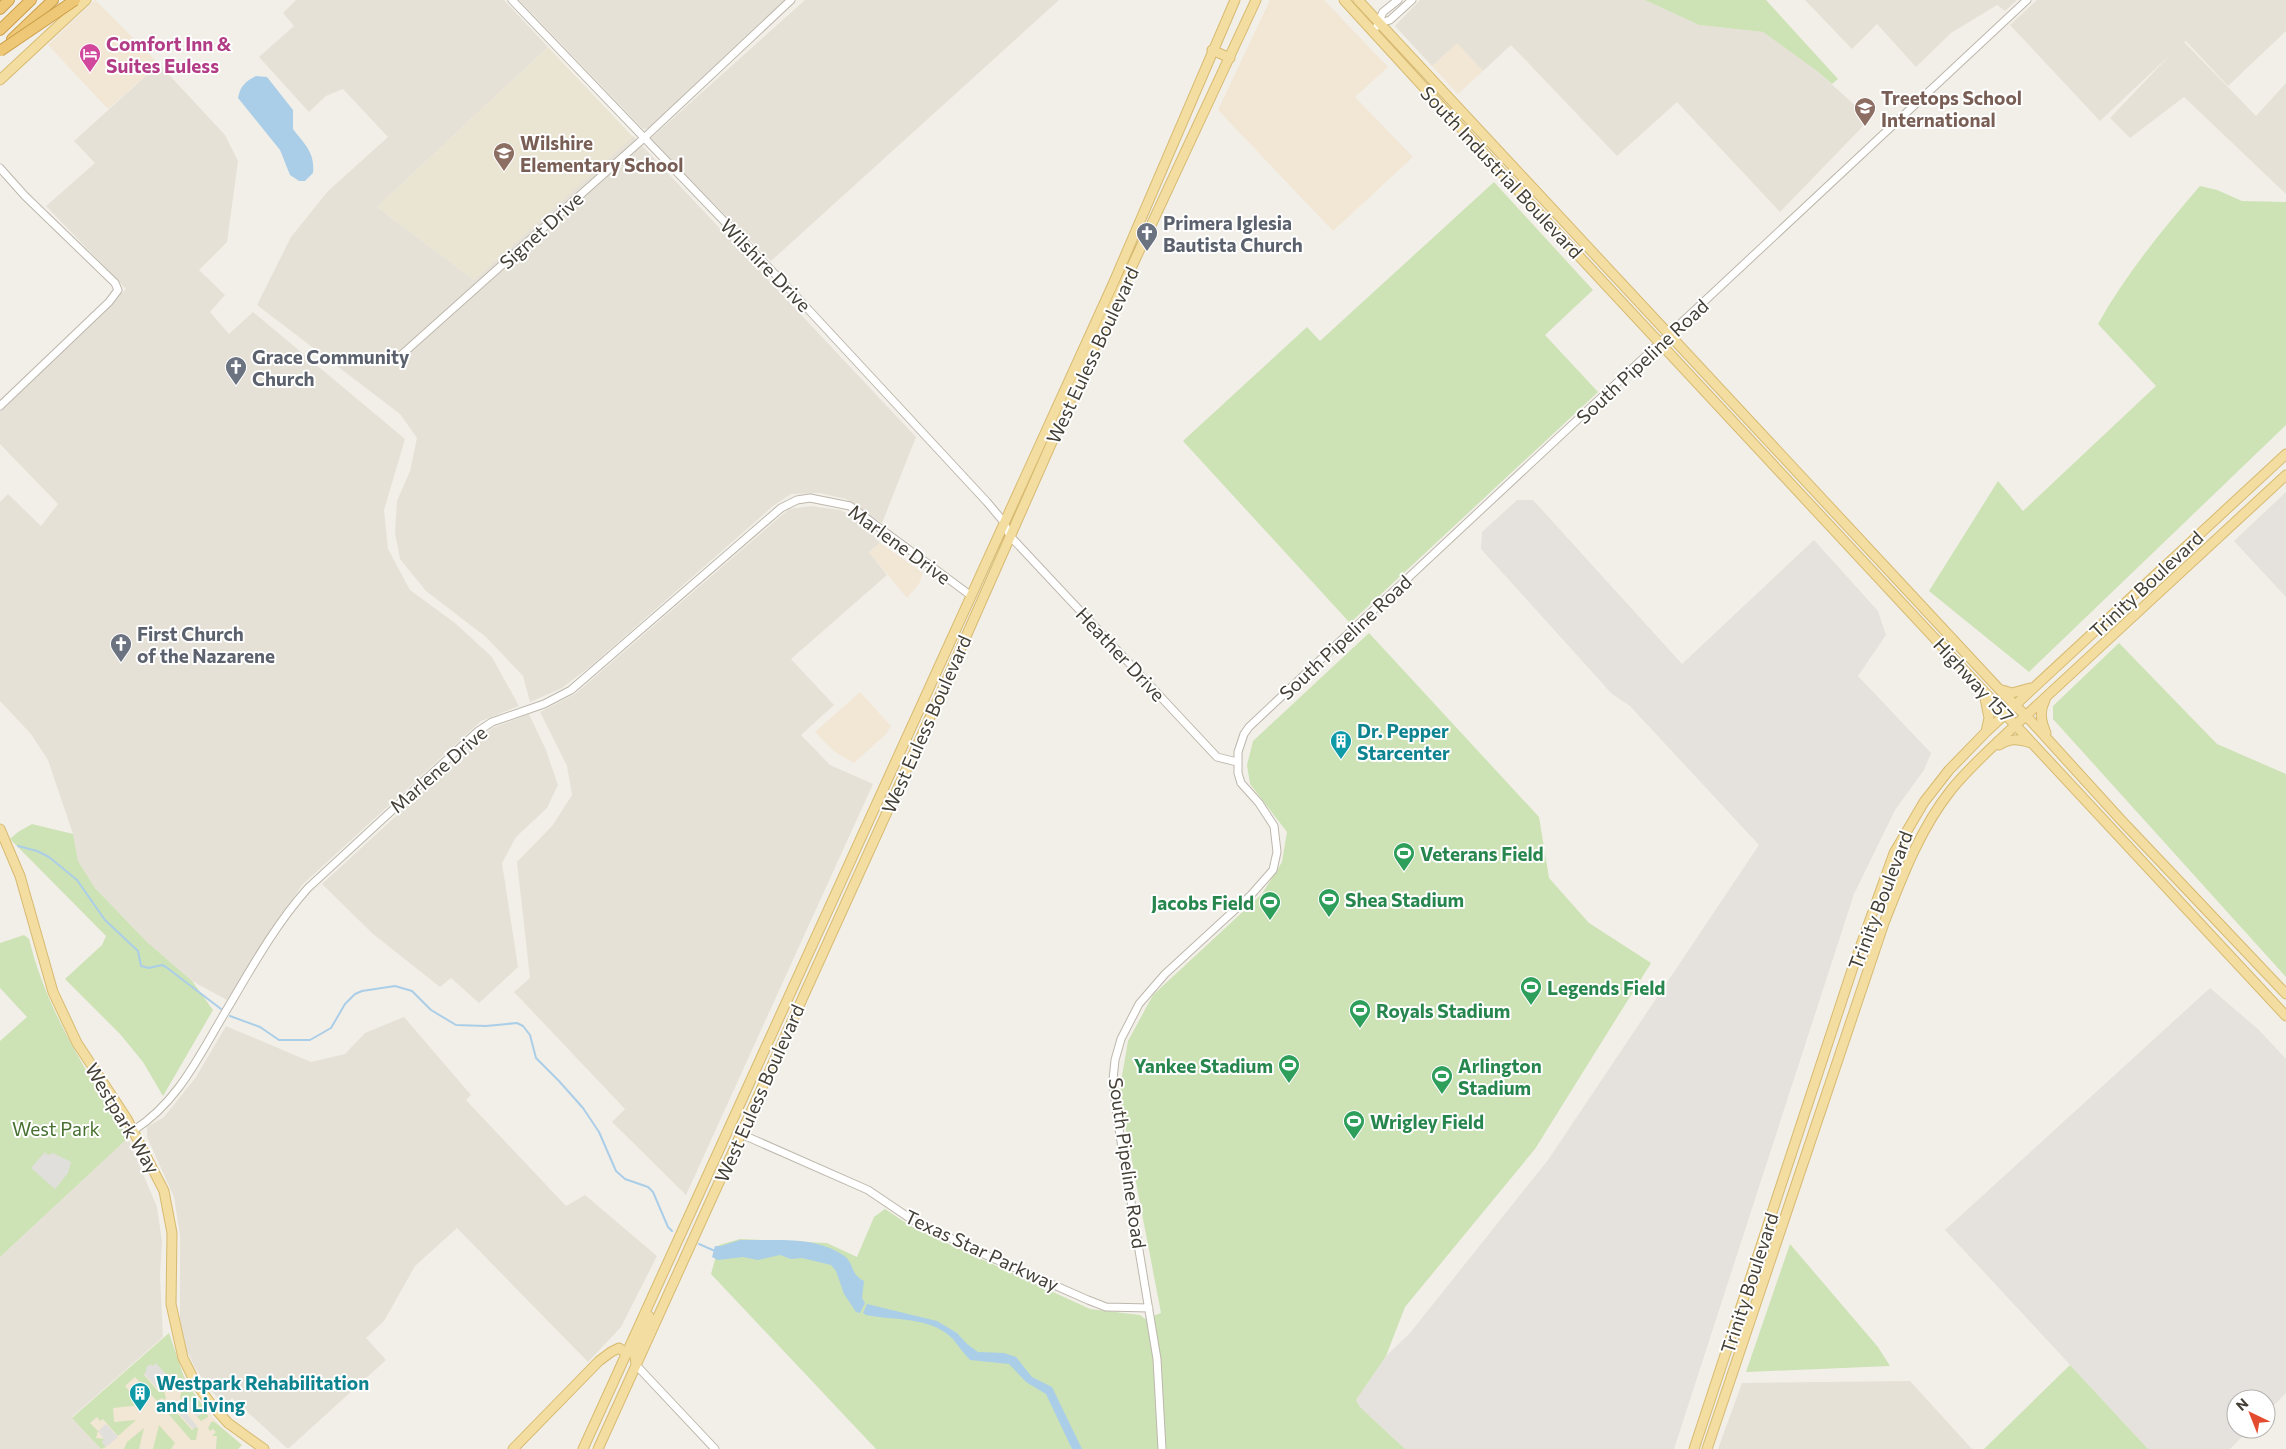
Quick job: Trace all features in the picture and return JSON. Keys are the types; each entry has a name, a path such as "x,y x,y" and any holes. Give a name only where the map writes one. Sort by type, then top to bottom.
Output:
{"highway":[{"path":"0,9 9,0"},
{"path":"0,30 31,0"},
{"path":"0,51 53,0"},
{"path":"0,51 75,0"}],"main road":[{"path":"0,80 86,0"},
{"name":"West Euless Boulevard","path":"583,1449 1112,284 1235,0"},
{"name":"West Euless Boulevard","path":"598,1449 941,693 1086,365 1256,0"},
{"name":"South Industrial Boulevard","path":"1344,0 1661,343"},
{"name":"South Industrial Boulevard","path":"1358,0 1670,334"},
{"path":"1212,50 1230,58"},
{"path":"1453,120 1462,111"},
{"path":"1182,121 1184,135 1191,139"},
{"name":"Highway 157","path":"1670,334 1999,689 2049,740 2171,874 2286,994"},
{"name":"Highway 157","path":"1661,343 2286,1016"},
{"name":"Trinity Boulevard","path":"1694,1449 1861,946 1894,853 1912,819 1949,770 1986,732 2286,454"},
{"name":"Trinity Boulevard","path":"1707,1449 1874,951 1909,860 1929,824 1951,790 1986,753 2286,475"},
{"path":"2109,618 2119,628"},
{"path":"1999,689 2012,693 2023,691 2039,683"},
{"path":"1983,691 1989,718 1986,732"},
{"path":"2047,696 2040,712 2049,740"},
{"path":"1986,753 2008,740 2018,739 2034,744"},
{"name":"Westpark Way","path":"2,832 12,854 27,898 39,950 53,992 77,1044 134,1130 156,1171 168,1205 172,1233 171,1304 183,1358 195,1382 218,1413 238,1431 264,1449"},
{"path":"2161,883 2171,874"},
{"path":"1861,946 1874,951"},
{"path":"728,1128 741,1134"},
{"path":"1800,1128 1813,1132"},
{"path":"636,1365 634,1351 653,1306 650,1299"},
{"path":"1731,1334 1744,1338"},
{"path":"513,1449 599,1361 619,1348 626,1353 629,1365 603,1425 604,1435"}],"street":[{"name":"Wilshire Drive","path":"512,0 887,392 1003,521 1010,536"},
{"name":"Signet Drive","path":"399,357 644,138 791,0"},
{"path":"1372,32 1380,23 1384,12 1398,0"},
{"path":"1380,23 1390,20 1412,0"},
{"name":"South Pipeline Road","path":"1162,1449 1160,1383 1118,1117 1113,1080 1115,1060 1121,1039 1133,1014 1150,990 1165,974 1252,896 1272,870 1277,852 1274,826 1262,807 1242,783 1237,762 1240,743 1249,727 2027,0"},
{"path":"0,168 25,196 115,283 118,290 109,302 0,406"},
{"name":"Marlene Drive","path":"134,1130 150,1120 178,1090 285,918 308,888 478,732 492,722 544,704 571,690 636,635 722,557 790,502 810,498 850,506 970,595"},
{"name":"Heather Drive","path":"1010,536 1217,757 1237,762"},
{"name":"Texas Star Parkway","path":"741,1134 868,1190 911,1219 979,1252 1088,1300 1106,1307 1148,1308"},
{"path":"636,1365 715,1449"}],"shaded area":[{"path":"95,0 159,64 108,109 48,45"},
{"path":"296,0 504,0 548,47 377,207 474,280 633,136 916,437 882,523 846,499 820,493 791,494 773,506 592,665 562,688 530,702 523,676 486,637 426,591 400,559 395,533 397,501 410,471 417,438 400,414 257,305 291,237 328,191 388,137 343,89 326,96 309,112 259,57 294,26 283,13"},
{"path":"519,0 786,0 650,128 643,129"},
{"path":"805,0 1059,0 771,261 650,139"},
{"path":"1270,0 1324,0 1388,67 1355,97 1413,157 1333,231 1218,110"},
{"path":"1420,0 1645,0 1699,25 1763,32 1817,71 1870,119 1780,212 1677,102 1617,156 1511,45 1483,71 1457,44 1432,66 1395,26"},
{"path":"1805,0 2017,0 2005,11 1997,5 1951,33 1916,67 1877,24 1852,49"},
{"path":"2037,0 2286,0 2286,31 2228,86 2186,41 2184,42 2256,116 2286,83 2286,194 2184,97 2130,138 2110,118 2170,55 2100,121 2010,25"},
{"path":"1457,43 1483,71 1458,94 1432,66"},
{"name":"Wilshire Elementary School","path":"548,47 633,137 474,280 377,207"},
{"path":"159,64 225,135 238,161 227,242 199,270 225,295 210,312 229,334 253,312 405,439 384,510 388,549 410,590 455,623 492,657 519,706 481,721 302,885 227,1000 192,981 147,942 95,888 78,861 73,834 48,760 31,734 0,701 0,502 8,494 41,526 58,504 0,444 0,411 126,289 46,206 95,163 74,141"},
{"path":"2286,492 2286,597 2234,541"},
{"path":"1517,500 1533,500 1682,664 1814,540 1878,611 1886,635 1858,676 1931,753 1924,770 1895,810 1854,894 1674,1449 1405,1449 1360,1407 1356,1400 1386,1356 1410,1333 1548,1160 1759,845 1630,706 1612,694 1481,549 1482,532"},
{"path":"811,506 840,510 858,519 880,543 869,552 887,575 791,659 834,705 801,735 830,765 873,784 686,1195 612,1122 625,1109 514,992 530,978 517,862 552,826 572,795 567,766 540,712 575,694 789,509"},
{"path":"880,543 923,573 919,584 907,598 869,552"},
{"path":"860,692 891,726 886,734 854,763 835,752 815,732"},
{"path":"529,714 546,750 558,785 547,808 516,837 502,863 518,967 479,1003 451,978 440,987 373,934 322,884 492,728"},
{"path":"2210,988 2259,1030 2286,1059 2286,1393 2276,1403 2276,1389 2226,1389 2226,1439 2240,1439 2230,1449 2148,1449 1945,1230"},
{"path":"404,1017 471,1095 466,1100 566,1206 585,1195 657,1256 621,1327 588,1362 457,1228 415,1266 384,1321 366,1338 386,1360 288,1449 232,1398 224,1407 195,1368 187,1351 180,1319 180,1235 174,1197 147,1137 147,1127 164,1117 196,1077 226,1026 311,1062 345,1054 365,1033"},
{"path":"128,1138 157,1207 162,1241 160,1276 163,1337 72,1417 101,1449 0,1449 0,1257"},
{"path":"45,1152 48,1155 53,1153 71,1162 68,1173 55,1189 31,1168"},
{"path":"169,1333 179,1365 191,1390 219,1425 242,1445 238,1449 101,1449 72,1418"},
{"path":"156,1363 171,1380 159,1390 144,1374 150,1364 153,1366"},
{"path":"1910,1381 1972,1449 1718,1449 1742,1383"},
{"path":"185,1396 201,1414 197,1417 181,1399"},
{"path":"180,1406 197,1426 193,1429 176,1410"},
{"path":"106,1424 118,1437 106,1447 102,1442 104,1439 98,1431"}],"green space":[{"path":"1645,0 1766,0 1838,79 1832,84 1763,32 1699,25"},
{"path":"1494,182 1593,290 1545,335 1598,392 1350,623 1183,441 1307,327 1320,341"},
{"path":"2200,186 2217,190 2242,201 2286,202 2286,425 2029,672 1929,591 1998,481 2023,511 2156,386 2098,324 2120,288 2145,253"},
{"path":"1369,633 1539,817 1549,878 1589,923 1651,963 1535,1149 1405,1307 1386,1356 1356,1400 1360,1407 1405,1449 876,1449 711,1274 719,1245 740,1239 827,1243 857,1257 874,1217 885,1209 912,1227 1090,1309 1140,1315 1145,1319 1161,1313 1119,1093 1128,1041 1153,995 1262,894 1282,862 1287,832 1250,784 1247,765 1253,741"},
{"path":"2119,643 2217,744 2286,774 2286,977 2053,719 2053,706"},
{"path":"32,824 73,834 78,861 95,888 147,942 192,981 213,1010 163,1096 143,1062 120,1034 65,979 102,945 106,936 10,839"},
{"name":"West Park","path":"24,935 29,939 46,992 70,1042 128,1138 0,1257 0,1041 27,1017 0,988 0,943"},
{"path":"1790,1244 1878,1347 1890,1366 1746,1372"},
{"path":"169,1333 185,1380 170,1387 168,1383 170,1380 152,1365 144,1375 158,1391 163,1388 166,1398 157,1401 135,1377 125,1386 141,1405 113,1408 114,1422 136,1420 118,1436 103,1419 100,1421 97,1417 90,1423 98,1431 96,1438 105,1439 102,1442 106,1447 101,1449 72,1418"},
{"path":"2070,1365 2148,1449 1984,1449"},
{"path":"187,1387 191,1389 207,1412 208,1417 201,1421 197,1417 201,1414 185,1396 181,1399 180,1397 182,1390"},
{"path":"167,1403 179,1406 175,1411 192,1430 196,1427 198,1428 196,1440 191,1440 165,1410 170,1406"},
{"path":"212,1421 242,1445 238,1449 216,1449 217,1436 212,1436 216,1432 213,1429 210,1431 208,1428"},
{"path":"159,1425 175,1443 171,1449 153,1449"},
{"path":"144,1428 139,1449 124,1449 127,1442"}],"water":[{"path":"256,76 267,77 293,110 293,129 311,154 313,173 305,181 299,181 290,175 280,150 238,98 244,84"},
{"path":"740,1240 793,1240 819,1244 843,1255 849,1261 856,1275 864,1281 862,1298 865,1303 860,1313 856,1312 844,1294 836,1271 831,1265 802,1258 791,1259 780,1255 758,1260 743,1257 718,1260 712,1257 715,1246"},
{"path":"867,1304 937,1321 957,1333 978,1352 1004,1353 1016,1357 1032,1377 1052,1387 1082,1449 1072,1449 1046,1394 1026,1382 1009,1364 970,1360 952,1338 943,1331 911,1320 866,1315 863,1313"}],"waterway":[{"path":"18,846 37,851 49,857 77,880 105,920 138,951 141,966 149,968 162,965 166,967 221,1009"},
{"path":"230,1016 260,1027 279,1040 310,1040 331,1028 345,1004 355,994 362,991 395,986 412,991 431,1010 456,1025 486,1026 517,1023 523,1026 530,1035 536,1058 583,1108 599,1132 616,1171 625,1179 648,1187 653,1192 668,1227 672,1231"},
{"path":"699,1244 715,1251"}],"place":[{"name":"Comfort Inn & Suites Euless","path":"90,73"},
{"name":"Treetops School International","path":"1865,127"},
{"name":"Wilshire Elementary School","path":"504,172"},
{"name":"Primera Iglesia Bautista Church","path":"1147,252"},
{"name":"Grace Community Church","path":"236,386"},
{"name":"First Church of the Nazarene","path":"121,663"},
{"name":"Dr. Pepper Starcenter","path":"1341,760"},
{"name":"Veterans Field","path":"1404,872"},
{"name":"Shea Stadium","path":"1329,918"},
{"name":"Jacobs Field","path":"1270,921"},
{"name":"Legends Field","path":"1531,1006"},
{"name":"Royals Stadium","path":"1360,1029"},
{"name":"Yankee Stadium","path":"1289,1084"},
{"name":"Arlington Stadium","path":"1442,1095"},
{"name":"Wrigley Field","path":"1354,1140"},
{"name":"Westpark Rehabilitation and Living","path":"140,1412"}]}
